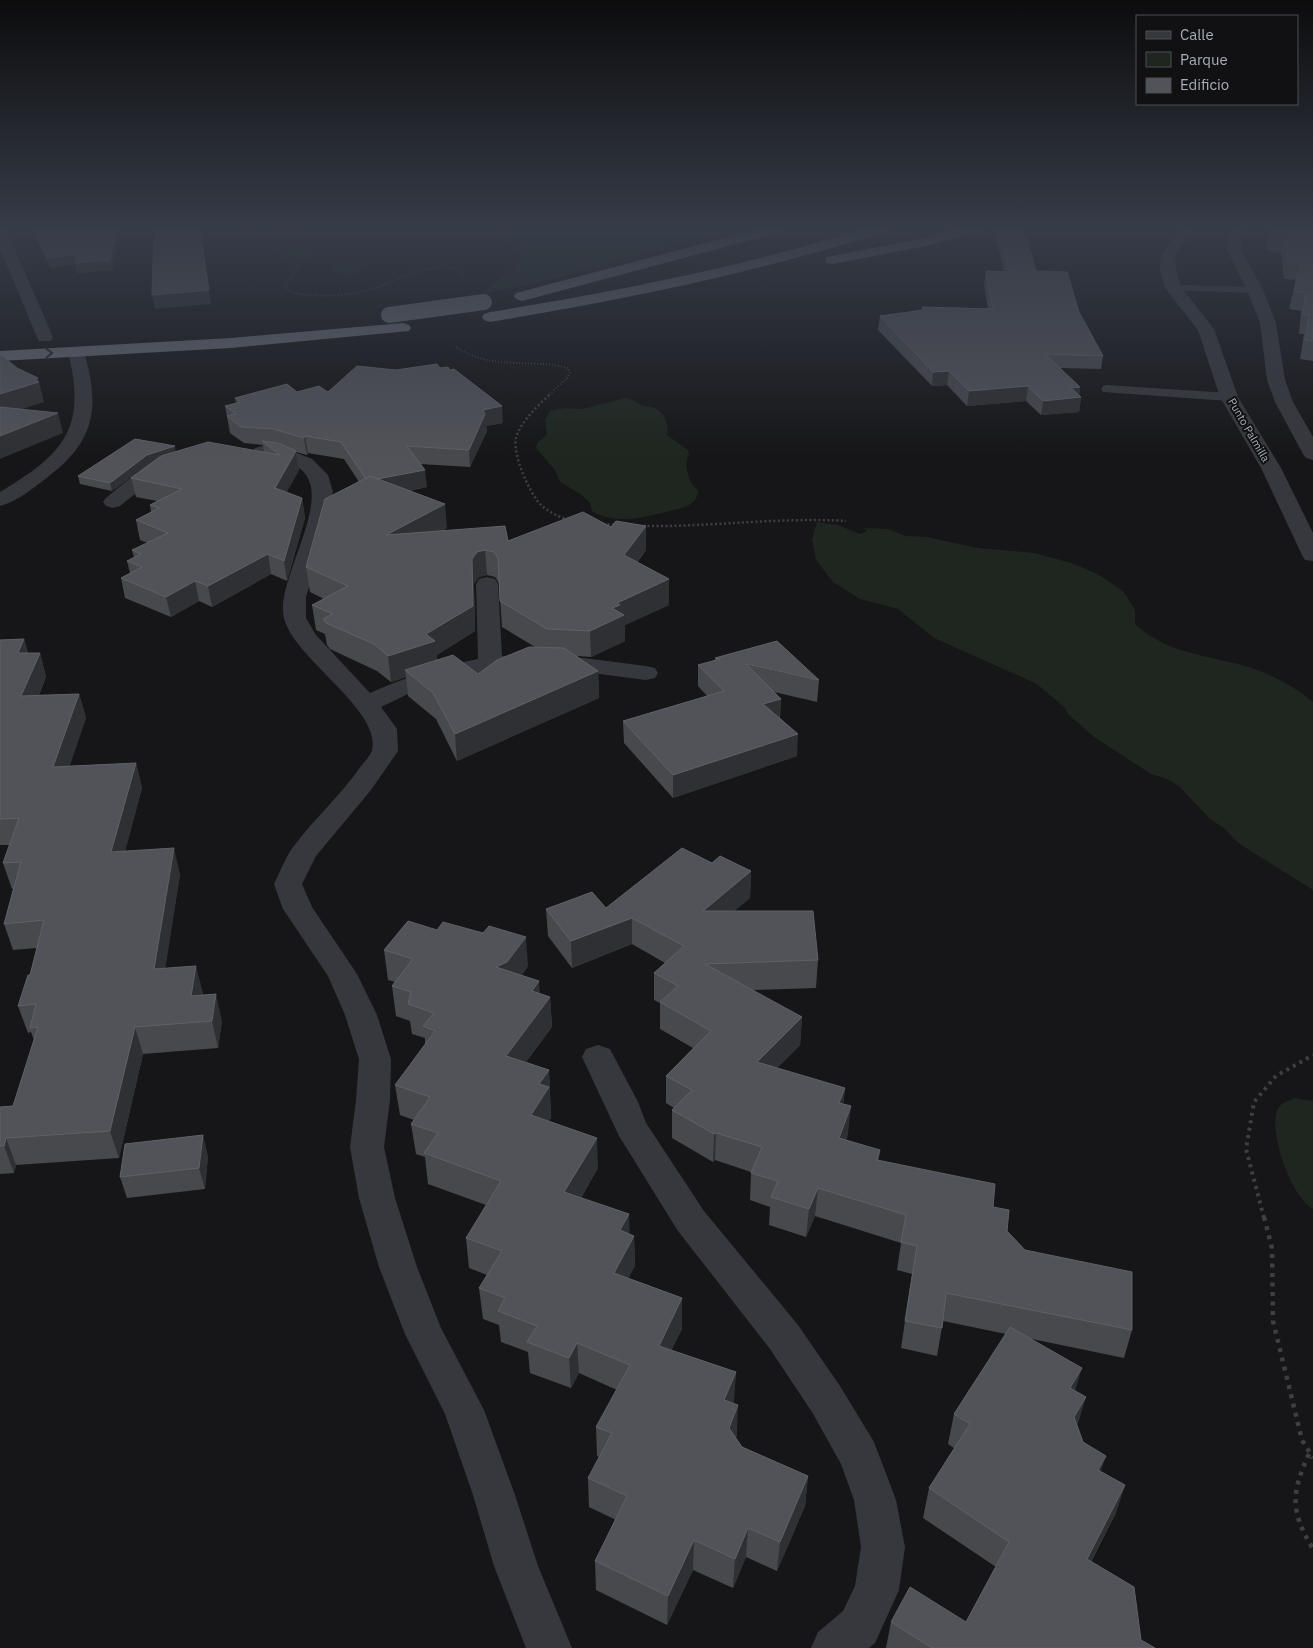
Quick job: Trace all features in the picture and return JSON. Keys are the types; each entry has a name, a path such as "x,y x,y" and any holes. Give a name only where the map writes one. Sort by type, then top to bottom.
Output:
{"highway":[{"path":"79,344 231,343 403,328 487,309 497,304"},
{"path":"0,356 79,344 236,327 534,304"},
{"path":"37,337 64,336"}],"street":[{"path":"25,304 37,337"},
{"name":"Punto Palmilla","path":"1186,304 1206,329 1229,397 1271,468 1313,555"},
{"path":"1260,304 1268,324 1276,380 1284,402 1313,454"},
{"path":"0,500 26,485 50,466 78,434 83,419 85,402 79,344"},
{"path":"239,451 285,455 305,463 318,475 324,492 312,542 295,597 295,618 306,638 366,704 384,729 385,752 362,784 302,853 288,884 298,909 342,974 360,1015 375,1058 373,1100 366,1148 376,1198 398,1267 424,1334 464,1410 494,1495 516,1566 549,1648"},
{"path":"113,502 157,469 179,460"},
{"path":"487,584 490,663"},
{"path":"366,704 403,687 443,674 490,663 584,665 646,673"},
{"path":"598,1056 622,1102 632,1127 691,1221 784,1337 826,1399 860,1456 875,1500 883,1547 877,1590 859,1627 834,1648"}],"lane":[{"path":"1107,389 1229,397"}],"path":[{"path":"456,347 464,355 481,360 557,365 568,368 570,372 568,377 538,407 519,431 515,445 517,456 535,500 556,515 571,520"},
{"path":"642,526 695,526 790,519 846,520"},
{"path":"597,524 624,525"},
{"path":"1313,1055 1276,1076 1254,1102 1246,1149 1272,1248 1273,1321 1302,1440 1311,1456 1296,1481 1293,1503 1302,1532 1313,1549"}],"green space":[{"path":"625,398 658,410 666,420 667,435 688,450 688,474 698,490 696,499 689,505 640,518 620,519 601,515 592,511 590,503 582,495 560,482 554,469 536,448 537,443 547,435 545,420 550,411 565,408 583,409"},
{"path":"817,522 838,525 860,534 867,531 863,528 888,529 906,536 927,537 978,548 1035,553 1071,563 1098,574 1124,592 1135,610 1135,624 1159,641 1185,651 1261,671 1305,696 1313,702 1313,890 1238,843 1224,828 1210,819 1179,786 1167,779 1151,774 1094,737 1037,684 934,638 898,609 860,599 833,582 816,560 812,540"},
{"path":"1295,1098 1313,1101 1313,1209 1297,1192 1290,1179 1276,1135 1275,1122 1278,1108"}],"building":[{"path":"992,304 1077,304 1103,356 1045,354 1080,387 1071,388 1081,397 1043,401 1028,386 969,391 949,371 933,372 880,316 923,310 922,307 993,309"},
{"path":"1304,304 1313,304 1313,341 1305,340 1309,316 1303,315"},
{"path":"0,355 17,368 38,378 34,379 39,382 0,394"},
{"path":"437,364 440,368 448,367 450,370 454,369 502,406 483,410 485,414 469,450 407,446 425,470 377,479 370,476 366,479 341,442 305,436 304,438 273,429 241,427 227,416 236,414 225,406 241,402 235,398 287,384 297,392 319,386 328,392 357,366 396,370"},
{"path":"0,407 58,413 0,436"},
{"path":"135,439 175,446 147,455 110,483 78,476"},
{"path":"262,441 278,443 296,451 275,488 302,498 284,561 268,554 208,586 195,581 166,597 121,578 142,567 127,561 141,554 132,550 168,533 136,520 159,508 150,505 182,489 131,478 161,456 208,442 280,455"},
{"path":"370,476 445,504 386,535 505,526 508,541 583,512 611,527 616,521 646,526 624,555 669,579 617,603 620,605 612,608 624,615 590,631 547,629 500,601 498,558 494,552 485,550 477,552 472,559 473,606 426,634 435,641 388,656 374,644 326,623 323,619 333,614 312,605 348,586 306,567 325,499"},
{"path":"24,639 18,653 40,653 21,696 79,694 53,767 136,763 111,852 174,848 154,969 196,966 191,996 216,994 212,1021 135,1027 110,1131 6,1138 4,1146 0,1146 0,1107 13,1106 38,1027 30,1028 36,1004 18,1006 28,975 30,975 44,920 4,924 21,862 3,863 19,818 0,819 0,640"},
{"path":"777,641 819,680 746,664 781,699 763,704 798,734 673,775 623,721 724,691 698,665 720,659 715,658"},
{"path":"529,647 564,648 598,671 455,734 433,693 405,670 453,655 478,674 497,660"},
{"path":"682,848 712,863 720,856 751,871 703,911 813,911 818,960 705,964 802,1017 757,1062 845,1088 839,1103 851,1106 839,1138 880,1150 877,1160 995,1184 993,1207 1009,1210 1007,1231 1025,1250 1132,1272 1132,1330 946,1293 942,1328 905,1321 917,1246 901,1242 906,1215 818,1188 809,1209 771,1197 778,1181 751,1173 762,1147 714,1134 672,1110 692,1090 666,1076 711,1031 660,1002 678,986 654,973 684,946 632,918 571,941 546,909 592,892 606,908"},
{"path":"408,921 437,930 443,922 483,933 489,926 526,937 507,962 496,967 539,981 532,991 550,997 506,1056 549,1070 539,1084 549,1087 531,1115 597,1138 564,1192 629,1214 620,1230 634,1236 614,1273 682,1298 659,1346 736,1372 724,1400 738,1405 729,1428 742,1447 808,1476 780,1542 748,1528 735,1559 694,1540 668,1596 595,1561 627,1496 588,1478 612,1433 596,1427 630,1365 577,1343 569,1358 527,1342 537,1326 498,1311 505,1298 479,1288 502,1251 466,1238 501,1181 424,1153 438,1133 411,1124 430,1097 395,1085 435,1031 423,1026 434,1013 408,1004 411,992 392,986 413,959 384,950"},
{"path":"203,1135 199,1168 120,1177 125,1144"},
{"path":"1010,1327 1082,1368 1070,1388 1086,1397 1074,1417 1083,1442 1106,1456 1098,1470 1125,1485 1087,1559 1134,1587 1141,1640 1155,1648 932,1648 891,1622 910,1587 966,1622 1009,1542 929,1488 970,1424 954,1414"}]}
